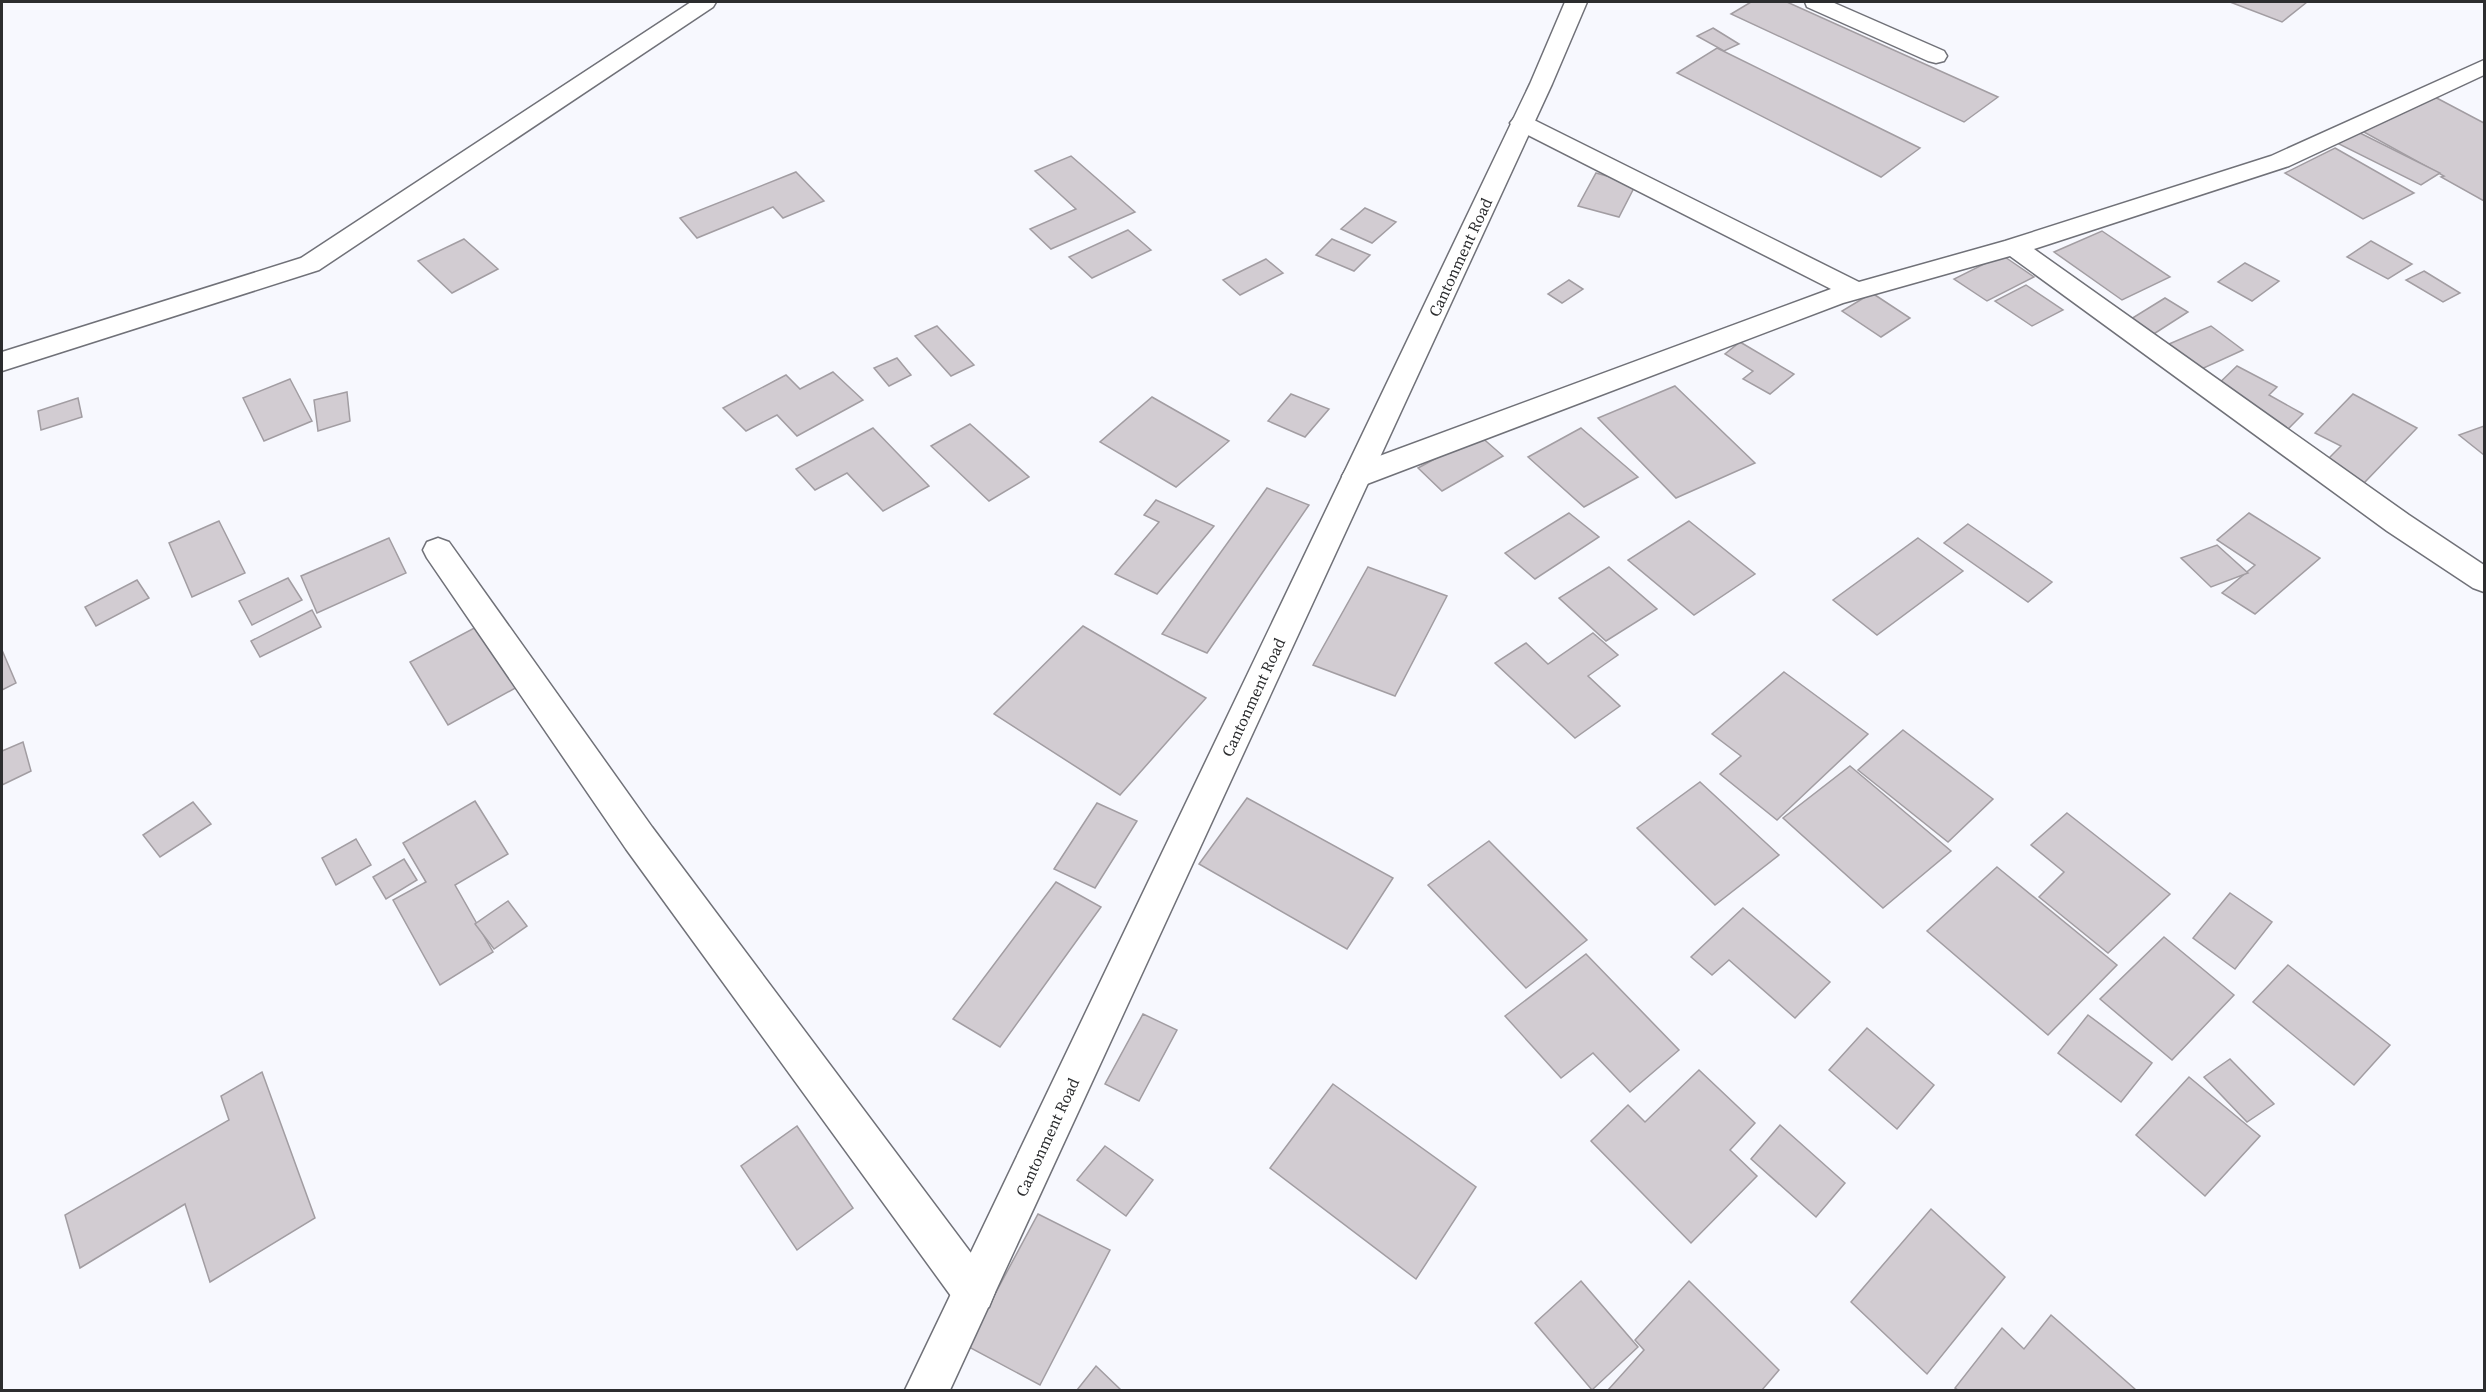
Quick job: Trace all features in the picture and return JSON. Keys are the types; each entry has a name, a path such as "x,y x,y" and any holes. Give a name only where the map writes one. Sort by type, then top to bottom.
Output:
{"street":[{"path":"2,362 310,264 705,2"},
{"name":"Cantonment Road","path":"927,1390 1357,476 1576,2"},
{"path":"1815,2 1936,56"},
{"path":"1357,476 1834,297 2014,247 2280,161 2484,68"},
{"path":"1522,123 1856,291"},
{"path":"2014,247 2283,441 2484,580"},
{"path":"438,550 639,838 974,1292"}],"building":[{"path":"1751,2 1787,2 1998,97 1964,122 1731,14"},
{"path":"2230,2 2307,2 2282,22"},
{"path":"1713,28 1739,44 1724,51 1697,36"},
{"path":"1717,48 1920,148 1881,177 1677,73"},
{"path":"2431,95 2484,123 2484,201 2362,131"},
{"path":"2350,128 2440,173 2421,185 2331,140"},
{"path":"2335,148 2414,193 2363,219 2285,173"},
{"path":"1071,156 1135,212 1051,249 1030,229 1076,209 1035,171"},
{"path":"796,172 824,201 783,218 773,207 697,238 680,218"},
{"path":"1596,173 1636,184 1619,217 1578,206"},
{"path":"1365,208 1396,222 1372,243 1341,229"},
{"path":"1128,230 1151,250 1092,278 1069,257"},
{"path":"2102,231 2170,277 2122,300 2054,252"},
{"path":"464,239 498,269 452,293 418,261"},
{"path":"1332,239 1370,255 1354,271 1316,255"},
{"path":"2371,241 2412,264 2388,279 2347,257"},
{"path":"2002,255 2034,277 1987,301 1954,279"},
{"path":"1266,259 1283,273 1240,295 1223,280"},
{"path":"2245,263 2279,281 2252,301 2218,282"},
{"path":"2424,271 2460,293 2443,302 2406,280"},
{"path":"1569,280 1583,289 1562,303 1548,294"},
{"path":"2026,285 2063,310 2032,326 1995,301"},
{"path":"1872,293 1910,318 1881,337 1842,311"},
{"path":"2165,298 2188,312 2149,337 2126,322"},
{"path":"937,326 974,365 951,376 915,336"},
{"path":"2211,326 2243,350 2195,372 2162,347"},
{"path":"1740,342 1794,374 1770,394 1743,379 1753,371 1725,354"},
{"path":"897,358 911,375 889,386 874,368"},
{"path":"2237,366 2277,387 2269,395 2303,414 2287,430 2212,390"},
{"path":"833,372 863,400 797,436 777,415 746,431 723,408 786,375 800,389"},
{"path":"290,379 312,421 264,441 243,398"},
{"path":"1675,386 1755,463 1676,498 1598,418"},
{"path":"347,392 350,421 318,431 314,400"},
{"path":"1291,394 1329,409 1305,437 1268,421"},
{"path":"2353,394 2417,428 2364,483 2326,461 2341,446 2315,433"},
{"path":"1152,397 1229,441 1176,487 1100,442"},
{"path":"78,398 82,417 41,430 38,411"},
{"path":"970,424 1029,477 989,501 931,446"},
{"path":"2484,426 2484,455 2459,435"},
{"path":"873,428 929,486 883,511 847,473 815,490 796,469"},
{"path":"1581,428 1638,477 1584,507 1528,457"},
{"path":"1479,435 1503,456 1442,491 1418,468"},
{"path":"1267,488 1309,505 1207,653 1162,634"},
{"path":"1156,500 1214,526 1157,594 1115,574 1159,522 1144,515"},
{"path":"1569,513 1599,537 1535,579 1505,553"},
{"path":"2249,513 2320,558 2255,614 2222,593 2255,565 2217,540"},
{"path":"219,521 245,573 192,597 169,543"},
{"path":"1689,521 1755,574 1694,615 1628,560"},
{"path":"1968,524 2052,582 2028,602 1944,543"},
{"path":"389,538 406,573 317,613 301,576"},
{"path":"1918,538 1963,571 1877,635 1833,600"},
{"path":"2217,545 2248,573 2211,587 2181,558"},
{"path":"1368,567 1447,596 1395,696 1313,665"},
{"path":"1609,567 1657,609 1606,641 1559,598"},
{"path":"288,578 302,600 252,625 239,601"},
{"path":"137,580 149,598 96,626 85,607"},
{"path":"312,610 321,627 260,657 251,641"},
{"path":"480,625 519,686 448,725 410,662"},
{"path":"1083,626 1206,698 1120,795 994,714"},
{"path":"1593,633 1618,655 1588,676 1620,706 1575,738 1495,663 1526,643 1548,664"},
{"path":"2,650 16,683 2,690"},
{"path":"1784,672 1868,734 1777,820 1720,774 1741,756 1712,734"},
{"path":"1903,730 1993,799 1948,842 1858,770"},
{"path":"23,742 31,771 2,785 2,751"},
{"path":"1850,766 1951,851 1883,908 1783,818"},
{"path":"1700,782 1779,855 1715,905 1637,828"},
{"path":"1247,798 1393,878 1347,949 1199,864"},
{"path":"475,801 508,854 455,885 493,952 440,985 393,900 426,882 403,843"},
{"path":"193,802 211,824 160,857 143,835"},
{"path":"1097,803 1137,821 1095,888 1054,869"},
{"path":"2067,813 2170,894 2108,953 2039,897 2064,872 2031,845"},
{"path":"356,839 371,865 336,885 322,858"},
{"path":"1489,841 1587,940 1526,988 1428,885"},
{"path":"404,859 417,880 386,899 373,877"},
{"path":"1997,867 2117,965 2048,1035 1927,931"},
{"path":"1056,882 1101,907 1000,1047 953,1019"},
{"path":"2230,893 2272,922 2235,969 2193,938"},
{"path":"508,901 527,926 494,949 475,924"},
{"path":"1743,908 1830,982 1795,1018 1729,960 1712,975 1691,957"},
{"path":"2164,937 2234,995 2172,1060 2100,999"},
{"path":"1586,954 1679,1050 1630,1092 1593,1053 1561,1078 1505,1016"},
{"path":"2288,965 2390,1045 2354,1085 2253,1002"},
{"path":"1143,1014 1177,1030 1139,1101 1105,1084"},
{"path":"2088,1015 2152,1063 2121,1102 2058,1053"},
{"path":"1867,1028 1934,1085 1897,1129 1829,1070"},
{"path":"2230,1059 2274,1104 2247,1122 2204,1077"},
{"path":"1699,1070 1755,1123 1730,1150 1757,1176 1691,1243 1591,1141 1628,1105 1645,1122"},
{"path":"262,1072 315,1218 210,1282 185,1204 80,1268 65,1215 229,1120 221,1096"},
{"path":"2189,1077 2260,1136 2205,1196 2136,1135"},
{"path":"1333,1084 1476,1187 1416,1279 1270,1168"},
{"path":"1780,1125 1845,1183 1816,1217 1751,1159"},
{"path":"797,1126 853,1208 797,1250 741,1166"},
{"path":"1105,1146 1153,1180 1126,1216 1077,1180"},
{"path":"1931,1209 2005,1277 1927,1374 1851,1302"},
{"path":"1038,1214 1110,1250 1040,1385 967,1346"},
{"path":"1581,1281 1638,1347 1592,1390 1535,1323"},
{"path":"1689,1281 1779,1370 1762,1390 1608,1390 1644,1350 1635,1340"},
{"path":"2051,1315 2136,1390 1958,1390 1955,1388 2002,1328 2024,1349"},
{"path":"1096,1366 1121,1390 1077,1390"}]}
